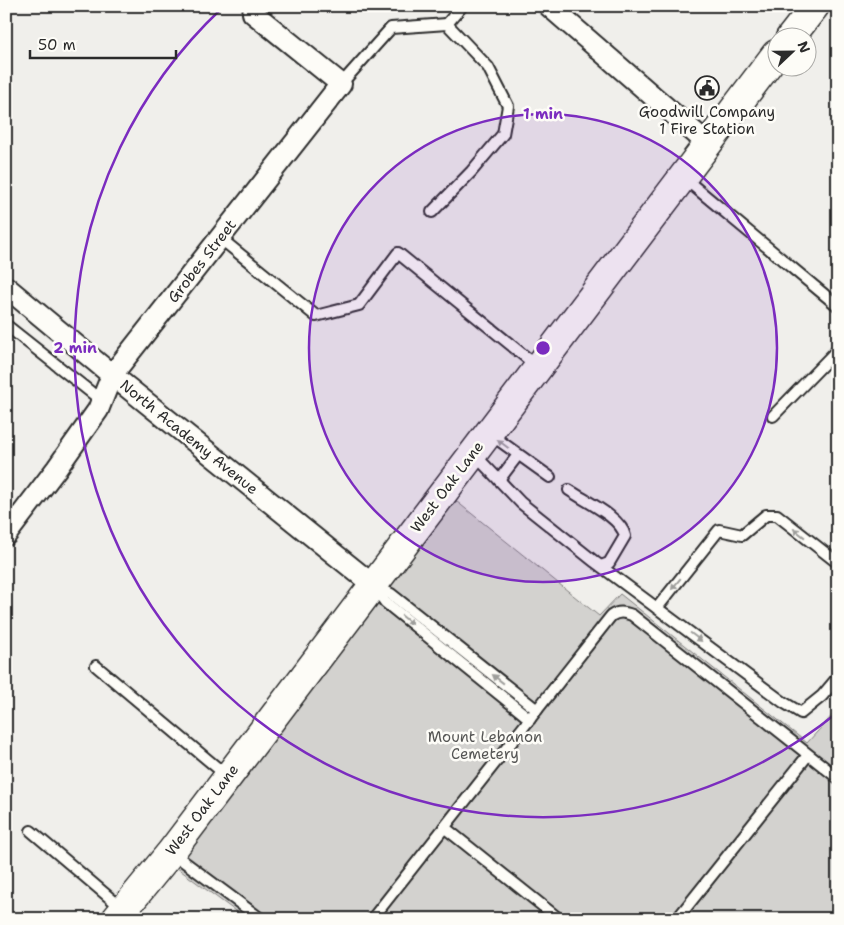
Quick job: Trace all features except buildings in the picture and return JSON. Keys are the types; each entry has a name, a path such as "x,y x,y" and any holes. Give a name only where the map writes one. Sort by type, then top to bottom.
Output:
{"main road":[{"path":"798,28 815,6"},
{"name":"West Oak Lane","path":"120,914 171,852 766,67"}],"street":[{"path":"549,6 708,144"},
{"path":"253,13 341,84"},
{"name":"Grobes Street","path":"6,535 98,410 112,375 341,84"},
{"name":"North Academy Avenue","path":"6,287 373,585"}],"lane":[{"path":"341,84 391,28 447,24 462,6"},
{"path":"432,212 471,172 503,134 508,106 488,67 447,24"},
{"path":"683,177 838,306"},
{"path":"220,238 316,316 359,305 398,253 539,367"},
{"path":"6,325 102,401"},
{"path":"773,416 836,353"},
{"path":"481,443 518,455 550,477"},
{"path":"481,443 499,480 520,503 783,702 801,713 822,696 838,677"},
{"path":"499,480 518,455"},
{"path":"569,490 616,520 624,530 625,536 609,563 601,566"},
{"path":"657,608 719,530 742,535 766,515 776,515 838,563"},
{"path":"373,585 391,594 537,710"},
{"path":"373,585 385,602 530,718"},
{"path":"372,919 611,616 617,612 625,612 632,615 838,778"},
{"path":"96,666 228,776"},
{"path":"677,919 808,755"},
{"path":"444,827 559,919"},
{"path":"31,831 120,914"},
{"path":"171,852 261,919"}],"green space":[{"name":"Mount Lebanon Cemetery","path":"456,501 599,616 620,594 807,743 838,709 838,919 246,919 173,865"}],"place":[{"name":"Goodwill Company 1 Fire Station","path":"707,88"}]}
